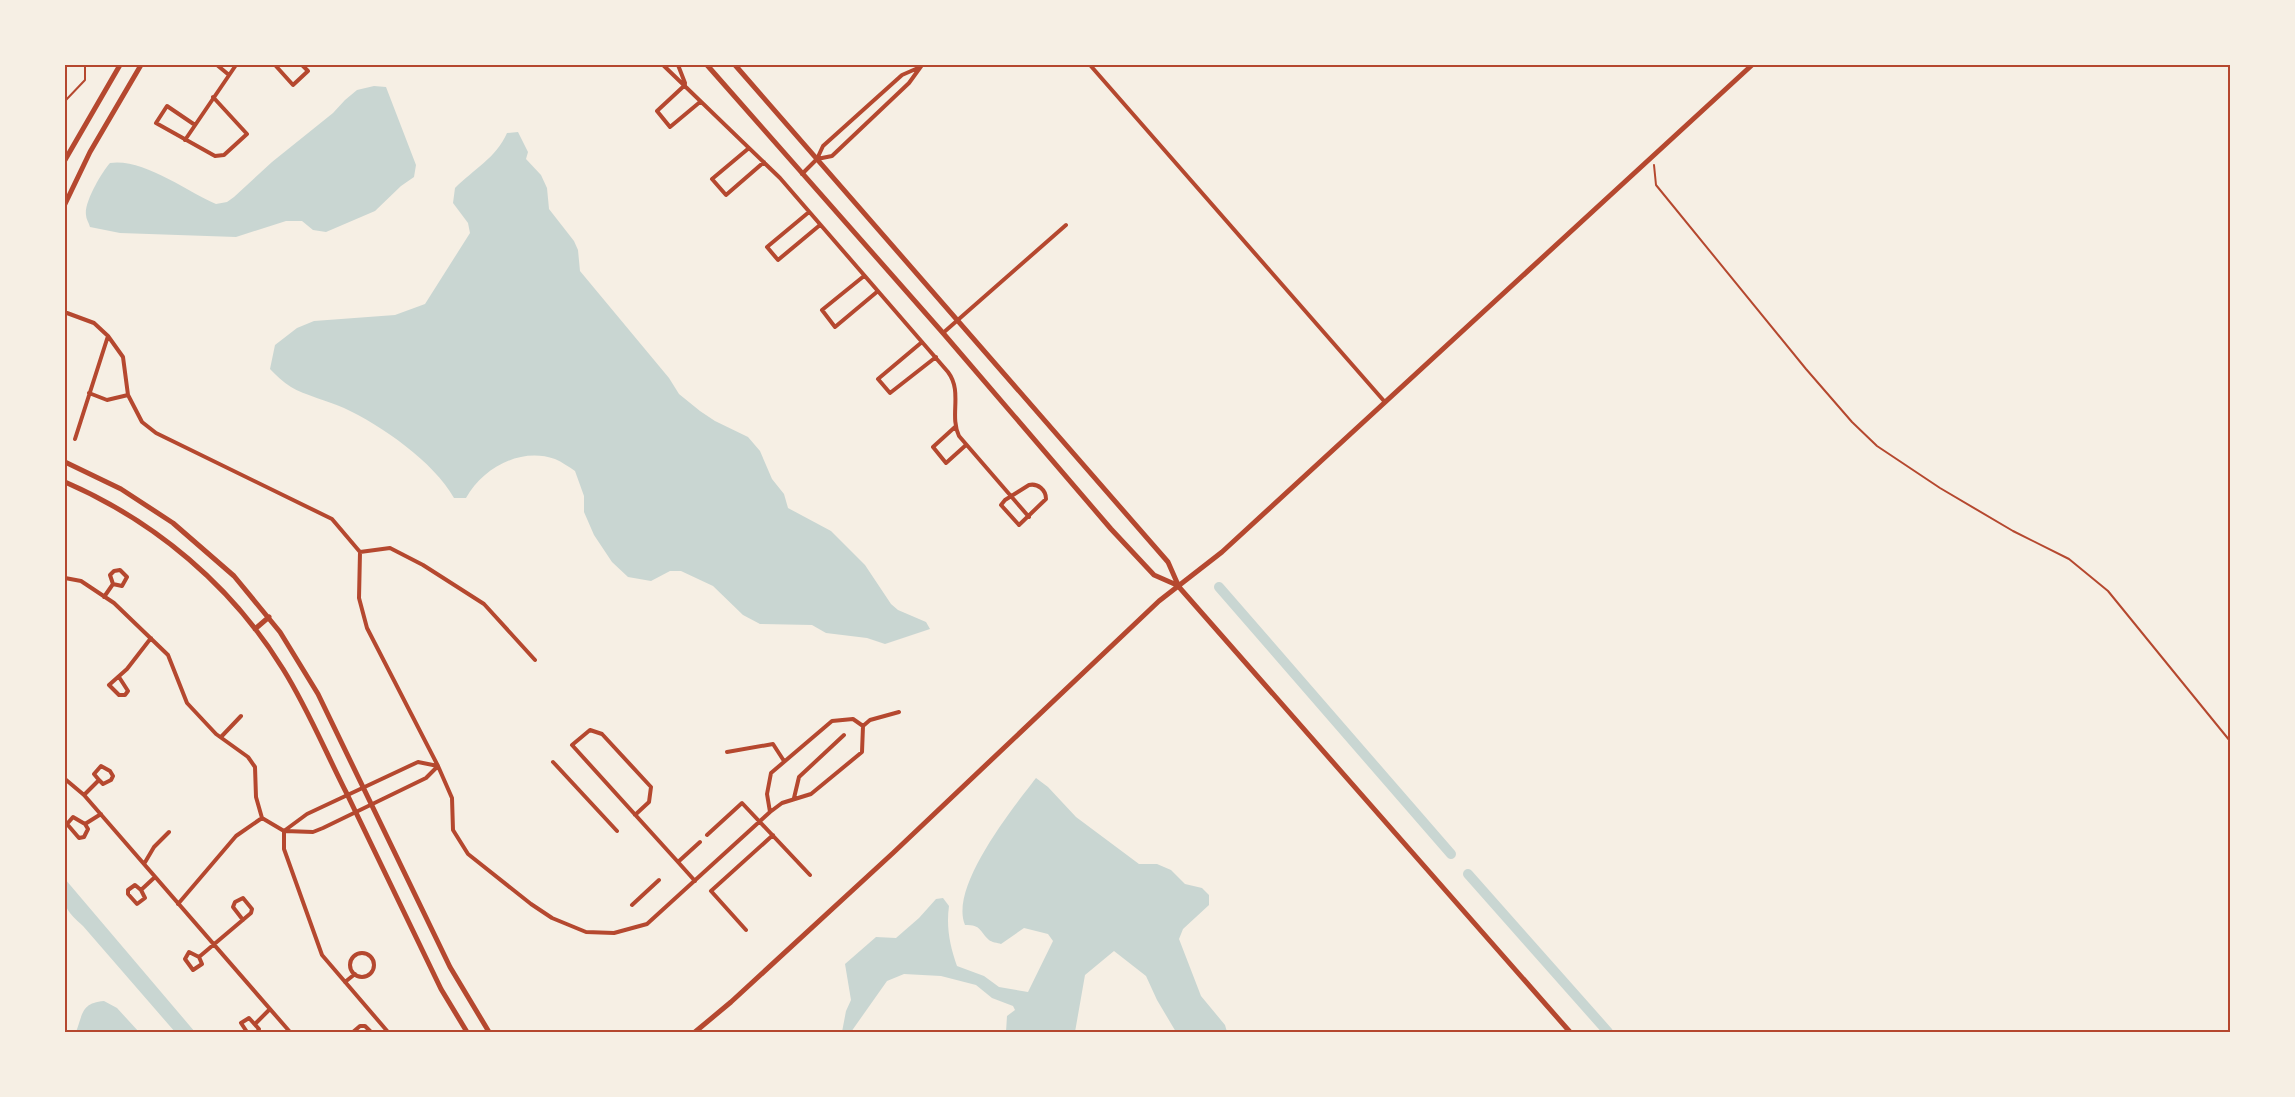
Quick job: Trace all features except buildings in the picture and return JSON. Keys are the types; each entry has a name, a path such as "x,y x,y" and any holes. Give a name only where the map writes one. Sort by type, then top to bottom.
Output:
{"street":[{"path":"65,160 120,65"},
{"path":"65,204 90,152 141,65"},
{"path":"217,65 229,75"},
{"path":"185,140 236,65"},
{"path":"275,65 293,85 308,71 302,65"},
{"path":"663,65 764,162 936,357 956,385 955,428 966,445 1029,517"},
{"path":"678,65 685,85"},
{"path":"707,65 1122,542 1154,576 1179,586"},
{"path":"735,65 1168,562 1179,586 1570,1032"},
{"path":"1090,65 1384,401"},
{"path":"695,1031 731,1002 894,853 1006,748 1085,669 1159,601 1222,552 1384,401 1752,65"},
{"path":"802,174 817,160 823,146 830,139 902,75 920,66"},
{"path":"817,160 832,156 909,84 920,66"},
{"path":"685,85 657,111 670,127 700,102"},
{"path":"195,124 166,106 156,123 185,140 219,156 227,152 248,134 213,97"},
{"path":"749,148 712,179 726,194 764,162"},
{"path":"809,212 767,247 778,260 820,225"},
{"path":"942,333 1066,225"},
{"path":"864,276 822,310 835,327 878,291"},
{"path":"67,313 94,323 108,336 123,357 128,395 142,422 156,433 332,519 360,552 360,598 367,628 438,766 452,798 453,830 468,854 502,882 552,918 586,932 614,933 647,924 770,812 782,803 811,794 862,752 863,726 870,720 898,712"},
{"path":"75,440 108,336"},
{"path":"922,342 878,379 890,394 936,357"},
{"path":"89,393 107,400 128,395"},
{"path":"955,428 933,447 946,462 966,445"},
{"path":"65,462 121,489 173,523 228,570 269,617 310,678 450,967 489,1032"},
{"path":"65,482 114,507 167,542 215,584 255,629 296,691 441,989 467,1032"},
{"path":"1032,484 1042,489 1046,496 1044,503 1029,517 1019,525 1001,505 1011,496 1032,484"},
{"path":"360,552 390,548 423,565 484,604 535,660"},
{"path":"114,570 120,570 127,577 122,586 113,584 110,575 114,570"},
{"path":"65,578 81,581 104,596 151,638 168,656 187,703 221,737 248,757 255,768 256,797 262,818 284,831 313,832 426,778 438,766"},
{"path":"104,596 113,584"},
{"path":"255,629 269,617"},
{"path":"65,630 65,635"},
{"path":"119,677 128,691 125,695 119,695 109,684 119,677 151,638"},
{"path":"221,737 241,716"},
{"path":"770,812 767,794 771,773 832,721 853,719 863,726"},
{"path":"635,815 649,802 651,788 602,734 590,730 572,745 635,815 695,881"},
{"path":"794,798 799,777 844,735"},
{"path":"727,752 773,744 784,761"},
{"path":"284,831 308,814 418,762 438,766"},
{"path":"554,762 617,831"},
{"path":"101,766 110,771 112,776 108,783 103,784 99,780 94,774 101,766"},
{"path":"65,778 101,814 290,1032"},
{"path":"84,795 99,780"},
{"path":"707,835 742,803 810,875"},
{"path":"85,824 101,814"},
{"path":"73,817 85,824 88,829 87,834 79,838 67,824 73,817"},
{"path":"178,904 236,836 262,818"},
{"path":"284,831 284,849 322,955 388,1032"},
{"path":"144,864 154,848 169,832"},
{"path":"746,930 711,891 773,835"},
{"path":"678,862 700,842"},
{"path":"141,890 155,877"},
{"path":"632,905 659,880"},
{"path":"135,885 141,890 145,898 137,904 128,894 128,890 135,885"},
{"path":"199,957 213,943 251,913 252,909 243,898 235,902 233,907 242,920"},
{"path":"189,952 194,952 199,957 202,964 193,970 184,960 189,952"},
{"path":"361,953 371,957 373,968 369,974 362,977 355,974 350,963 354,956 361,953"},
{"path":"345,982 355,974"},
{"path":"256,1023 270,1009"},
{"path":"246,1032 241,1023 249,1018 260,1029 257,1032"},
{"path":"353,1032 360,1026 370,1031 378,1021"}],"path":[{"path":"65,101 85,80 85,65"},
{"path":"1653,156 1656,186 1748,300 1852,422 1877,446 1940,488 2013,531 2069,559 2108,591 2230,741"}],"shaded area":[{"path":"374,86 386,87 416,165 414,177 401,186 375,211 326,232 313,230 302,221 286,221 236,237 120,233 90,227 86,216 86,209 98,180 110,163 136,165 150,170 216,204 227,202 272,162 333,113 357,90"},
{"path":"518,132 528,152 526,159 541,175 547,188 549,209 574,241 578,250 580,271 669,378 679,394 715,421 748,437 760,451 772,479 784,494 788,508 831,531 865,565 891,604 898,610 926,622 930,629 885,644 867,638 826,633 812,625 760,624 743,615 713,586 681,571 670,571 651,581 628,577 612,562 594,535 584,512 584,496 575,471 563,463 542,456 516,458 492,469 473,487 466,498 454,498 434,471 390,434 359,415 291,387 270,369 275,345 297,328 314,321 395,315 425,304 470,233 468,223 453,203 455,188 491,156 507,133"},
{"path":"1036,778 1048,787 1076,817 1139,864 1157,864 1171,870 1185,884 1202,888 1209,895 1209,905 1183,929 1179,939 1201,996 1225,1025 1227,1032 1176,1032 1157,1000 1146,976 1114,951 1085,975 1075,1032 1006,1032 1007,1016 1015,1010 1013,1006 992,998 976,985 941,976 904,974 887,981 851,1032 842,1032 846,1011 851,1000 845,964 876,937 896,938 919,918 936,899 943,898 949,906 949,936 957,966 984,976 999,987 1028,992 1053,941 1048,934 1024,928 1001,944 993,942 977,927 965,925 963,909 966,890 986,848"},
{"path":"65,879 195,1032 175,1032 83,926 71,915 65,901"},
{"path":"104,1001 117,1008 139,1032 76,1032 84,1010 91,1004"}],"waterway":[{"path":"1219,587 1451,854"},
{"path":"1468,874 1608,1032"}]}
